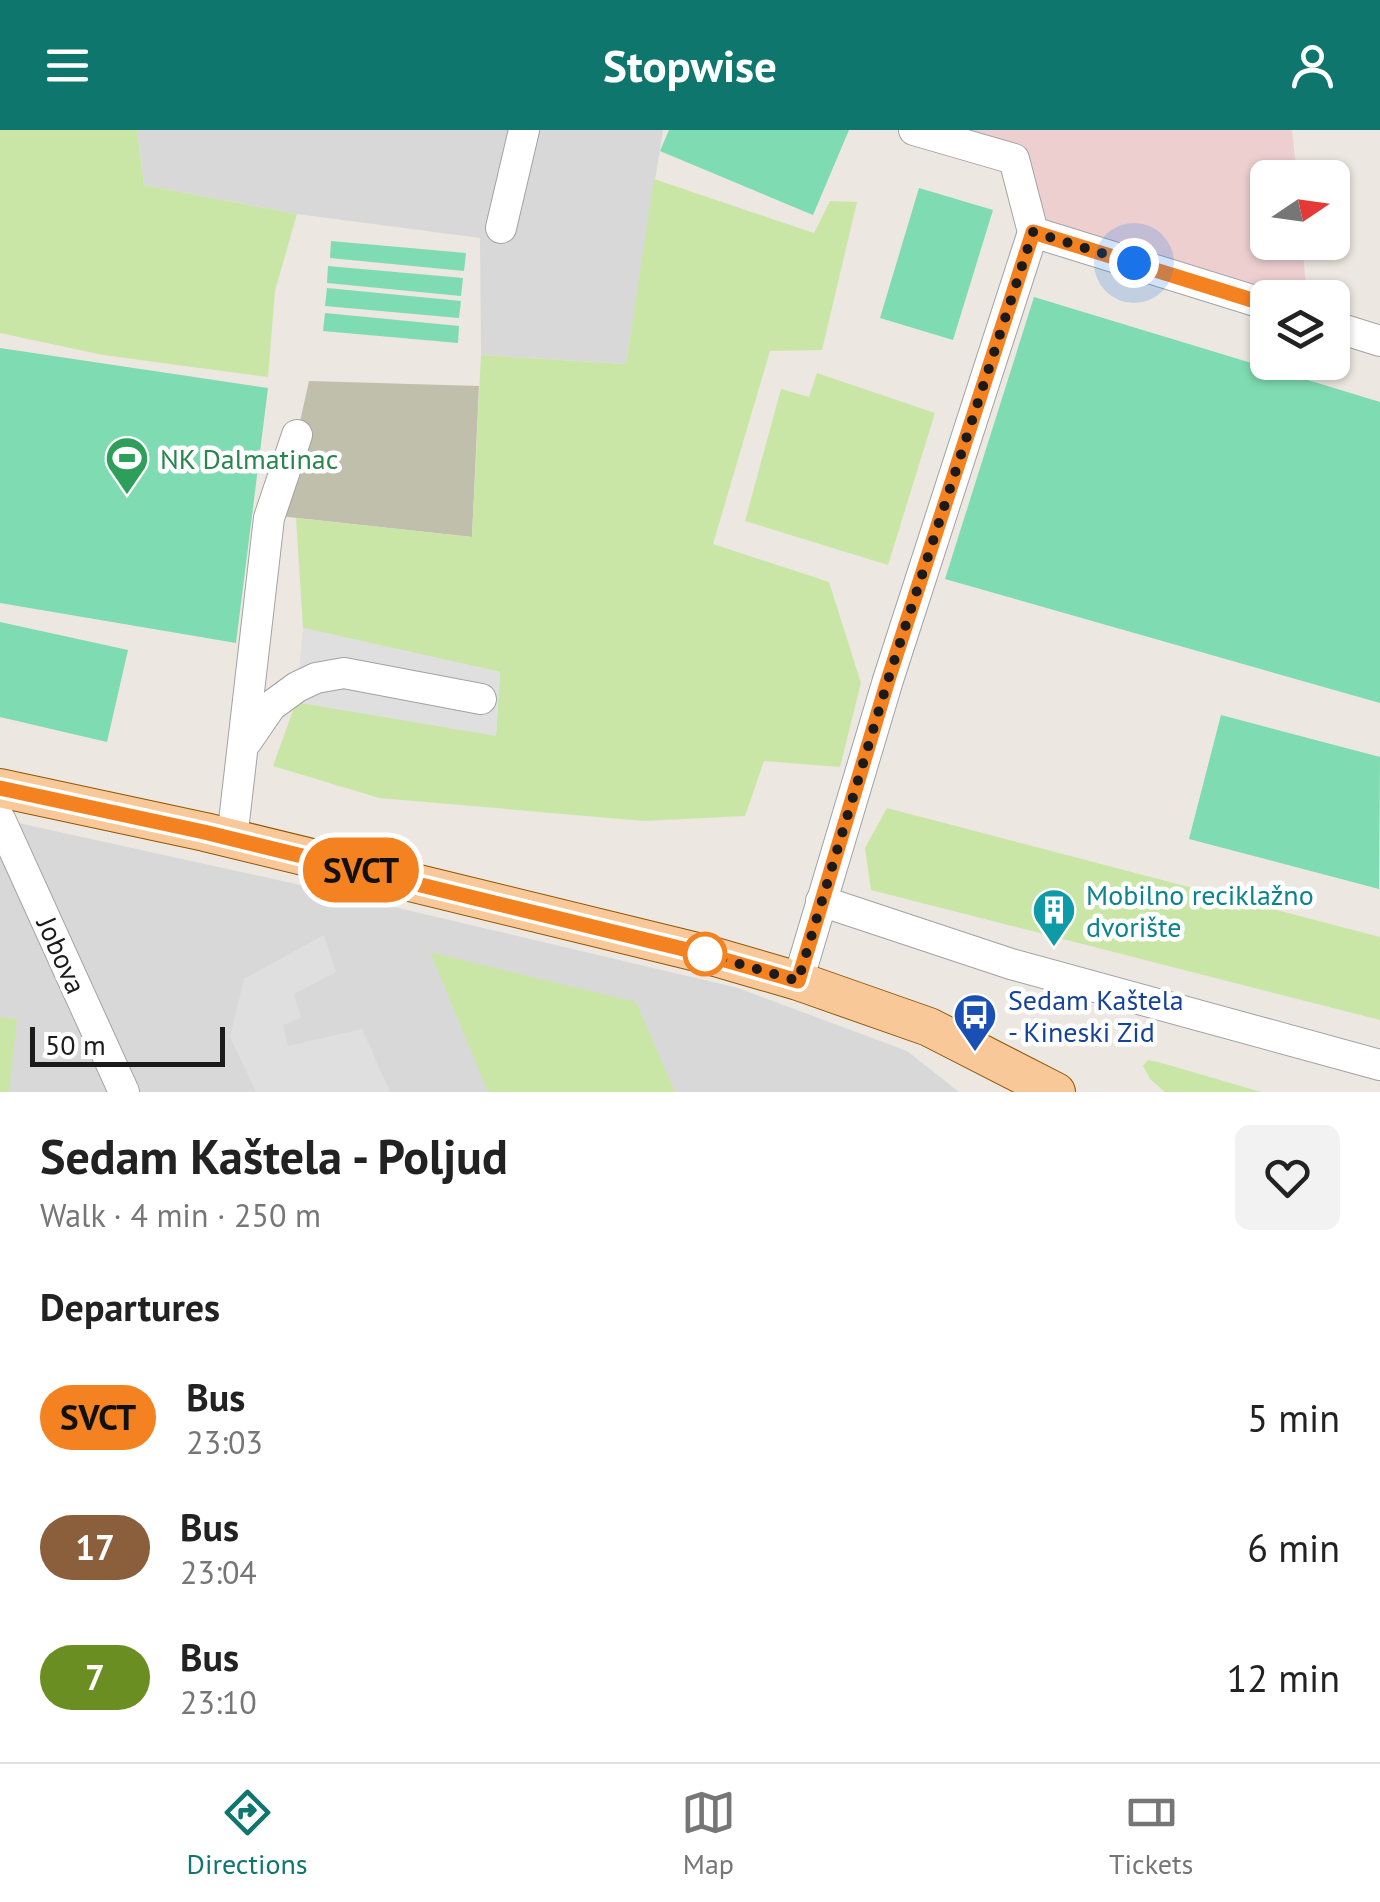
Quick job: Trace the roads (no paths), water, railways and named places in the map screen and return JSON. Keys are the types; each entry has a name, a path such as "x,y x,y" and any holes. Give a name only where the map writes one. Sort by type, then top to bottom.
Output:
{"main road":[{"path":"0,788 232,839 798,981 928,1028 1056,1092"}],"street":[{"path":"502,228 524,130"},
{"path":"798,981 888,680 1033,232 1014,159 914,130"},
{"path":"1033,232 1250,299"},
{"path":"1350,332 1380,341"},
{"path":"232,839 269,518 297,434"},
{"path":"242,748 271,706 316,678 344,672 481,699"},
{"name":"Jobova","path":"0,819 124,1092"},
{"path":"821,901 1012,964 1380,1065"}],"place":[{"name":"NK Dalmatinac","path":"127,496"},
{"name":"Mobilno reciklažno dvorište","path":"1054,948"},
{"name":"Sedam Kaštela - Kineski Zid","path":"975,1053"}]}
